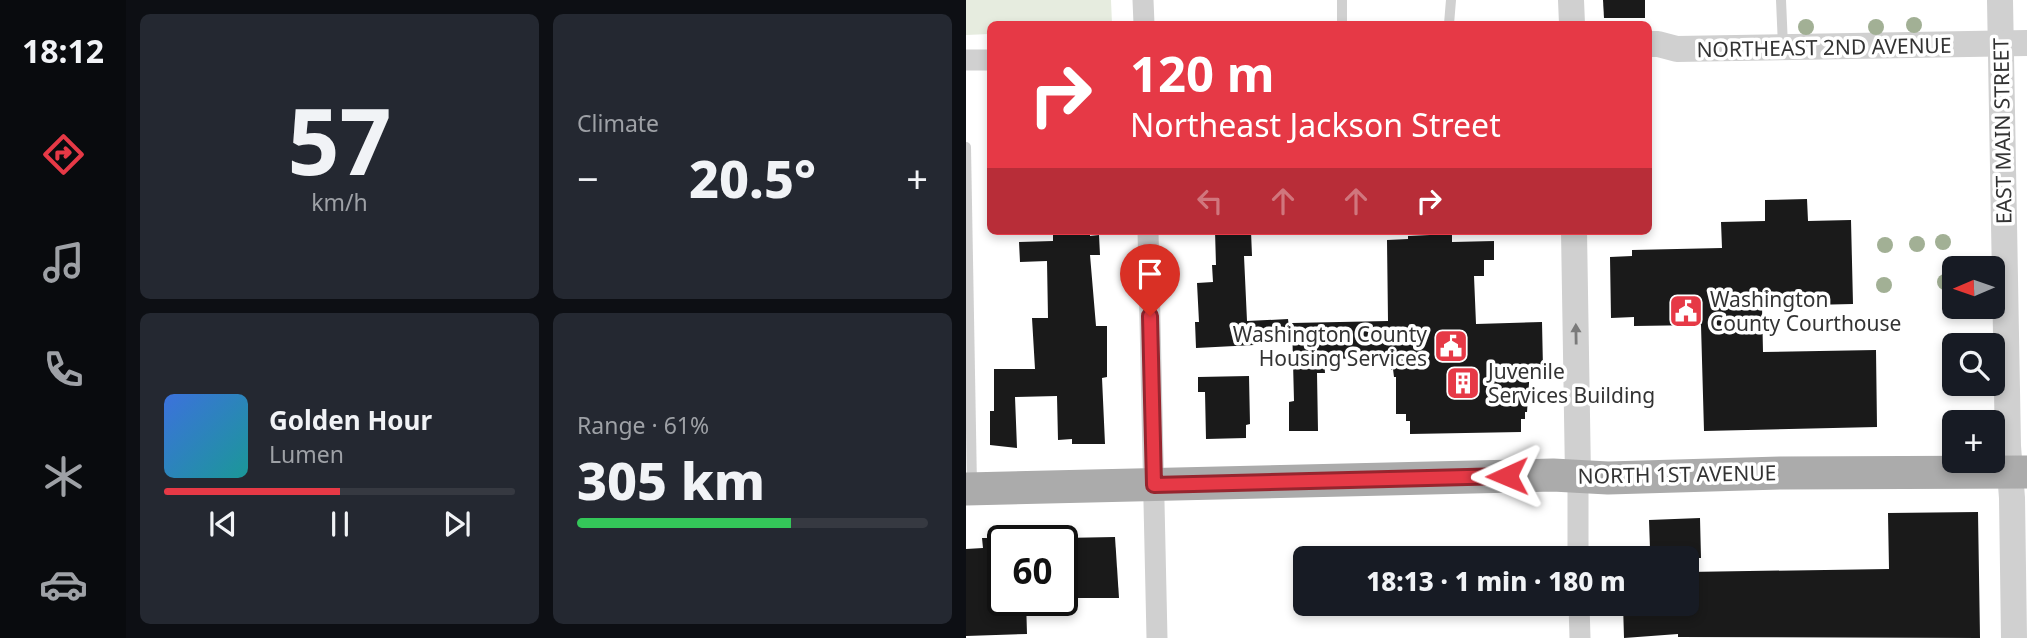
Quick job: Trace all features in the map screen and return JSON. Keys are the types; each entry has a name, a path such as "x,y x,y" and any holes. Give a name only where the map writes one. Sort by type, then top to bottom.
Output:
{"main road":[{"name":"NORTH 1ST AVENUE","path":"969,489 1553,475 1608,478 1780,473 2018,472"}],"street":[{"path":"1143,0 1144,21"},
{"path":"1571,0 1572,21"},
{"name":"EAST MAIN STREET","path":"2000,0 2020,535 2014,638"},
{"name":"NORTHEAST 2ND AVENUE","path":"1652,44 1676,49 2027,43"},
{"path":"966,61 987,60"},
{"path":"1149,235 1157,638"},
{"path":"1574,235 1578,546"},
{"path":"1579,616 1580,638"}],"lane":[{"path":"1342,0 1342,21"},
{"path":"1449,21 1451,0"},
{"path":"1781,0 1783,47"},
{"path":"966,148 969,489"}],"shaded area":[{"path":"966,0 1111,0 1112,21 987,21 987,34 966,35"}],"building":[{"path":"1603,0 1645,0 1645,18 1604,18"},
{"name":"Washington County Courthouse","path":"1807,199 1808,221 1851,220 1853,304 1762,306 1763,352 1876,350 1877,427 1704,431 1701,325 1634,326 1634,317 1611,318 1610,257 1632,256 1632,250 1722,248 1721,222 1765,221 1765,200"},
{"path":"1053,235 1099,235 1100,255 1090,255 1096,326 1107,326 1107,377 1102,378 1105,444 1072,444 1072,439 1058,440 1057,396 1015,397 1017,448 990,445 990,411 994,411 994,369 1035,369 1032,318 1048,318 1047,261 1020,262 1019,242 1053,241"},
{"path":"1215,235 1251,235 1252,256 1244,256 1247,321 1288,319 1290,336 1254,337 1254,345 1196,348 1195,322 1199,322 1197,283 1213,282 1212,265 1216,265"},
{"path":"1452,235 1452,242 1494,241 1494,260 1484,260 1484,276 1474,276 1476,324 1542,322 1543,369 1530,369 1527,412 1525,419 1521,419 1521,432 1410,434 1410,421 1406,421 1406,414 1396,414 1396,377 1393,369 1391,370 1391,358 1324,359 1325,373 1317,373 1318,431 1289,431 1289,402 1294,401 1292,323 1388,321 1387,240 1408,239 1408,236"},
{"path":"1249,376 1250,424 1246,425 1246,438 1206,439 1205,392 1198,392 1198,377"},
{"path":"1978,512 1980,638 1678,637 1678,634 1624,638 1623,616 1699,616 1699,572 1889,569 1888,513"},
{"path":"1700,518 1701,558 1699,546 1650,546 1649,520"},
{"path":"1115,537 1119,598 1078,598 1078,538"},
{"path":"982,538 987,538 987,616 1026,616 1027,634 966,636 966,549 983,548"}],"place":[{"name":"Washington County Courthouse","path":"1686,311"},
{"name":"Washington County Housing Services","path":"1451,346"},
{"name":"Juvenile Services Building","path":"1463,383"}],"route":[{"path":"1150,316 1154,485 1507,476"}]}
